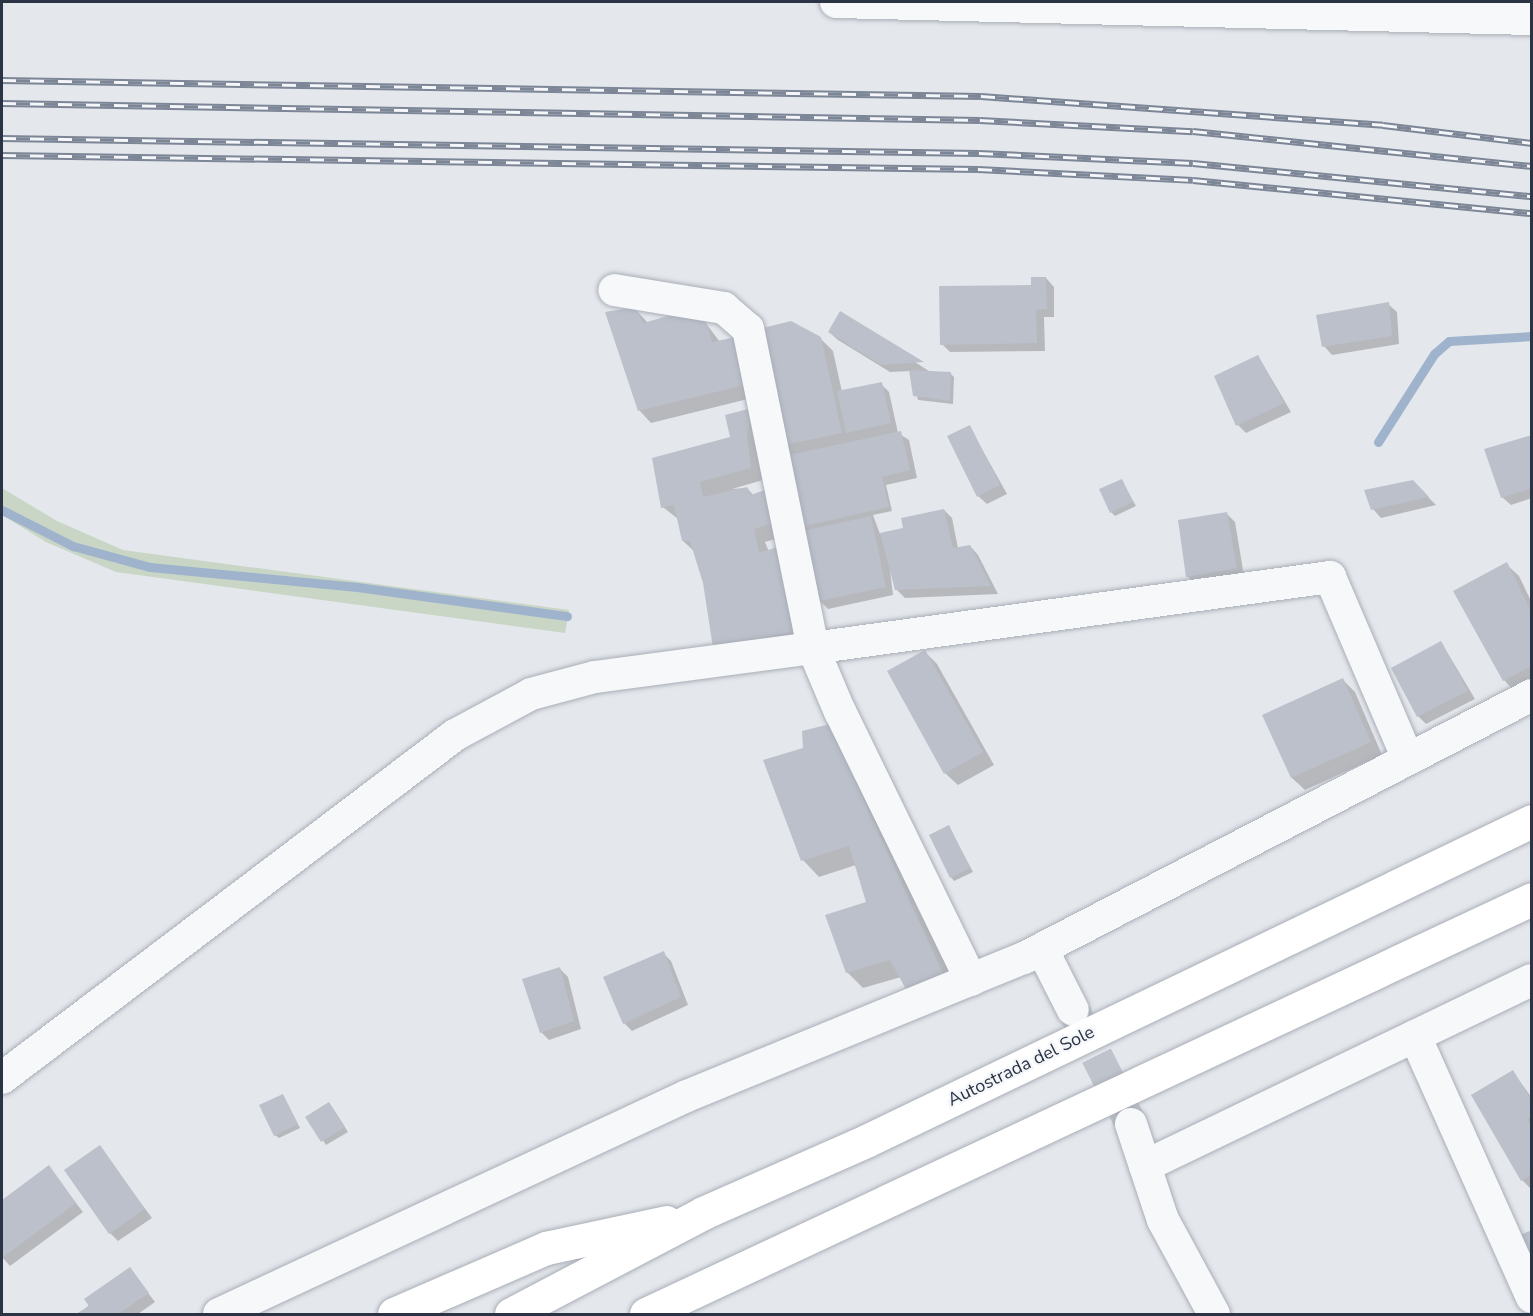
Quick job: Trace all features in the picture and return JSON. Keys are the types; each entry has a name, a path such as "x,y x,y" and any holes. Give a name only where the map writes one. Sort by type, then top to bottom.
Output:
{"highway":[{"name":"Autostrada del Sole","path":"512,1314 703,1213 866,1141 1532,821"},
{"path":"646,1314 1532,899"},
{"path":"394,1314 546,1248 703,1213"}],"street":[{"path":"836,2 1532,19"},
{"path":"614,290 724,308 748,329 813,648 840,712 971,980"},
{"path":"2,1078 455,735 531,694 595,677 1330,577 1407,759"},
{"path":"219,1314 687,1096 1042,949 1532,695"},
{"path":"1042,949 1073,1010"},
{"path":"1145,1166 1532,980"},
{"path":"1415,1036 1532,1298"},
{"path":"1131,1124 1163,1220 1214,1314"}],"green space":[{"path":"2,488 57,521 123,550 569,610 565,633 116,572 46,542 2,515"}],"building":[{"path":"1031,277 1046,277 1047,309 1036,310 1037,343 940,345 939,286 1031,285"},
{"path":"1389,302 1392,336 1322,347 1316,315"},
{"path":"635,307 643,323 682,312 706,321 712,342 736,337 749,384 638,411 605,312"},
{"path":"840,311 924,362 881,365 828,332"},
{"path":"791,321 821,337 842,433 780,446 759,329"},
{"path":"1258,355 1284,403 1236,426 1214,376"},
{"path":"909,370 951,372 950,401 913,396"},
{"path":"882,382 891,423 846,433 837,391"},
{"path":"752,408 747,436 751,468 700,482 703,497 747,487 751,495 767,489 777,522 754,529 759,553 777,547 795,631 713,648 703,583 690,541 682,541 674,505 661,508 652,458 730,437 725,415"},
{"path":"970,425 1000,485 977,497 947,436"},
{"path":"901,431 910,470 882,477 889,507 800,527 784,456"},
{"path":"1532,435 1532,488 1501,498 1484,449"},
{"path":"1122,479 1133,502 1110,513 1099,489"},
{"path":"1413,480 1429,497 1371,510 1364,490"},
{"path":"944,509 953,548 970,545 991,586 895,590 880,533 903,528 901,518"},
{"path":"1227,512 1237,568 1186,577 1178,520"},
{"path":"871,516 886,587 819,601 803,531"},
{"path":"1507,562 1532,613 1532,666 1503,681 1453,591"},
{"path":"1441,641 1468,691 1417,717 1391,668"},
{"path":"925,650 983,752 944,774 887,671"},
{"path":"1343,678 1371,742 1291,778 1262,715"},
{"path":"834,723 859,790 945,978 908,993 890,960 846,973 825,915 866,902 849,846 801,861 763,760 803,748 802,731"},
{"path":"949,825 970,868 950,878 929,835"},
{"path":"664,951 681,997 623,1024 603,977"},
{"path":"560,967 574,1021 540,1033 522,979"},
{"path":"1513,1070 1532,1101 1532,1117 1527,1119 1532,1127 1532,1174 1521,1181 1471,1095"},
{"path":"283,1094 298,1124 274,1136 259,1105"},
{"path":"329,1102 345,1127 321,1142 305,1117"},
{"path":"100,1145 145,1209 109,1234 64,1170"},
{"path":"49,1165 76,1203 2,1258 2,1200"},
{"path":"1532,1230 1532,1259 1520,1235"},
{"path":"130,1267 149,1293 118,1314 76,1314 89,1306 84,1299"}],"waterway":[{"path":"1378,442 1434,354 1449,341 1532,336"},
{"path":"2,510 73,546 150,567 357,587 567,616"}],"tunnel":[{"path":"1075,1013 1128,1118"}],"railway":[{"path":"2,80 981,96 1383,125 1532,143"},
{"path":"2,103 980,120 1193,131 1532,166"},
{"path":"2,138 979,153 1193,163 1532,196"},
{"path":"2,155 978,169 1193,180 1532,213"}]}
